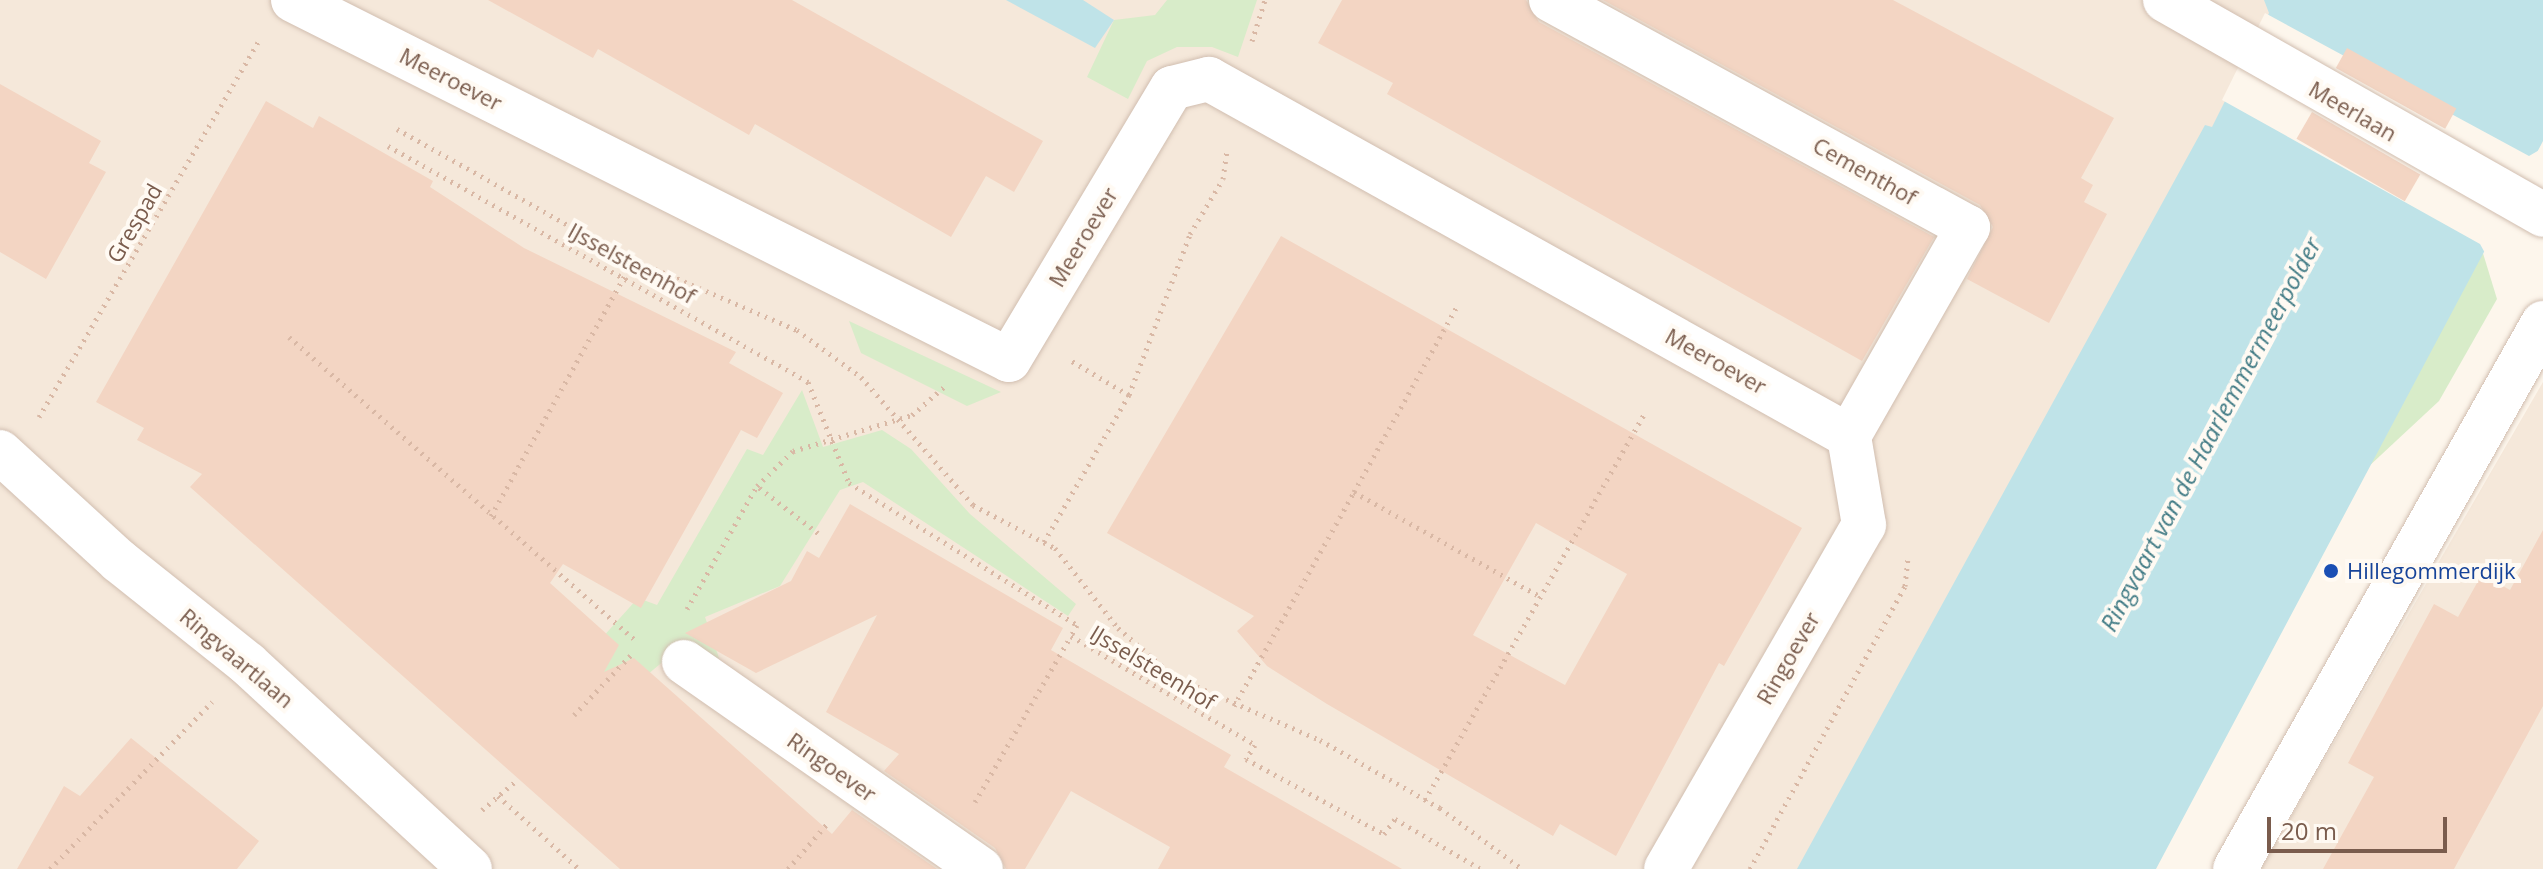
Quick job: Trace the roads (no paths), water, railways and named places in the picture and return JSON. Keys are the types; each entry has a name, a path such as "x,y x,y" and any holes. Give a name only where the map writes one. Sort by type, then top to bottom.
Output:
{"street":[{"name":"Cementhof","path":"1551,0 1968,227 1849,436"},
{"name":"Meerlaan","path":"2165,0 2534,213"},
{"name":"Meeroever","path":"280,14 1009,360 1172,88 1209,79 1237,91 1849,436"},
{"path":"2235,869 2543,323"},
{"name":"Ringoever","path":"1666,869 1864,525 1849,436"},
{"name":"Ringvaartlaan","path":"6,457 119,561 248,664 470,869"},
{"name":"Ringoever","path":"667,650 965,859"}],"water":[{"path":"1006,0 1083,0 1114,20 1095,48"},
{"name":"Ringvaart van de Haarlemmermeerpolder","path":"2264,0 2543,0 2543,141 2156,869 1797,869 2205,125 2212,127 2269,13"}],"place":[{"name":"Hillegommerdijk","path":"2331,571"}]}
